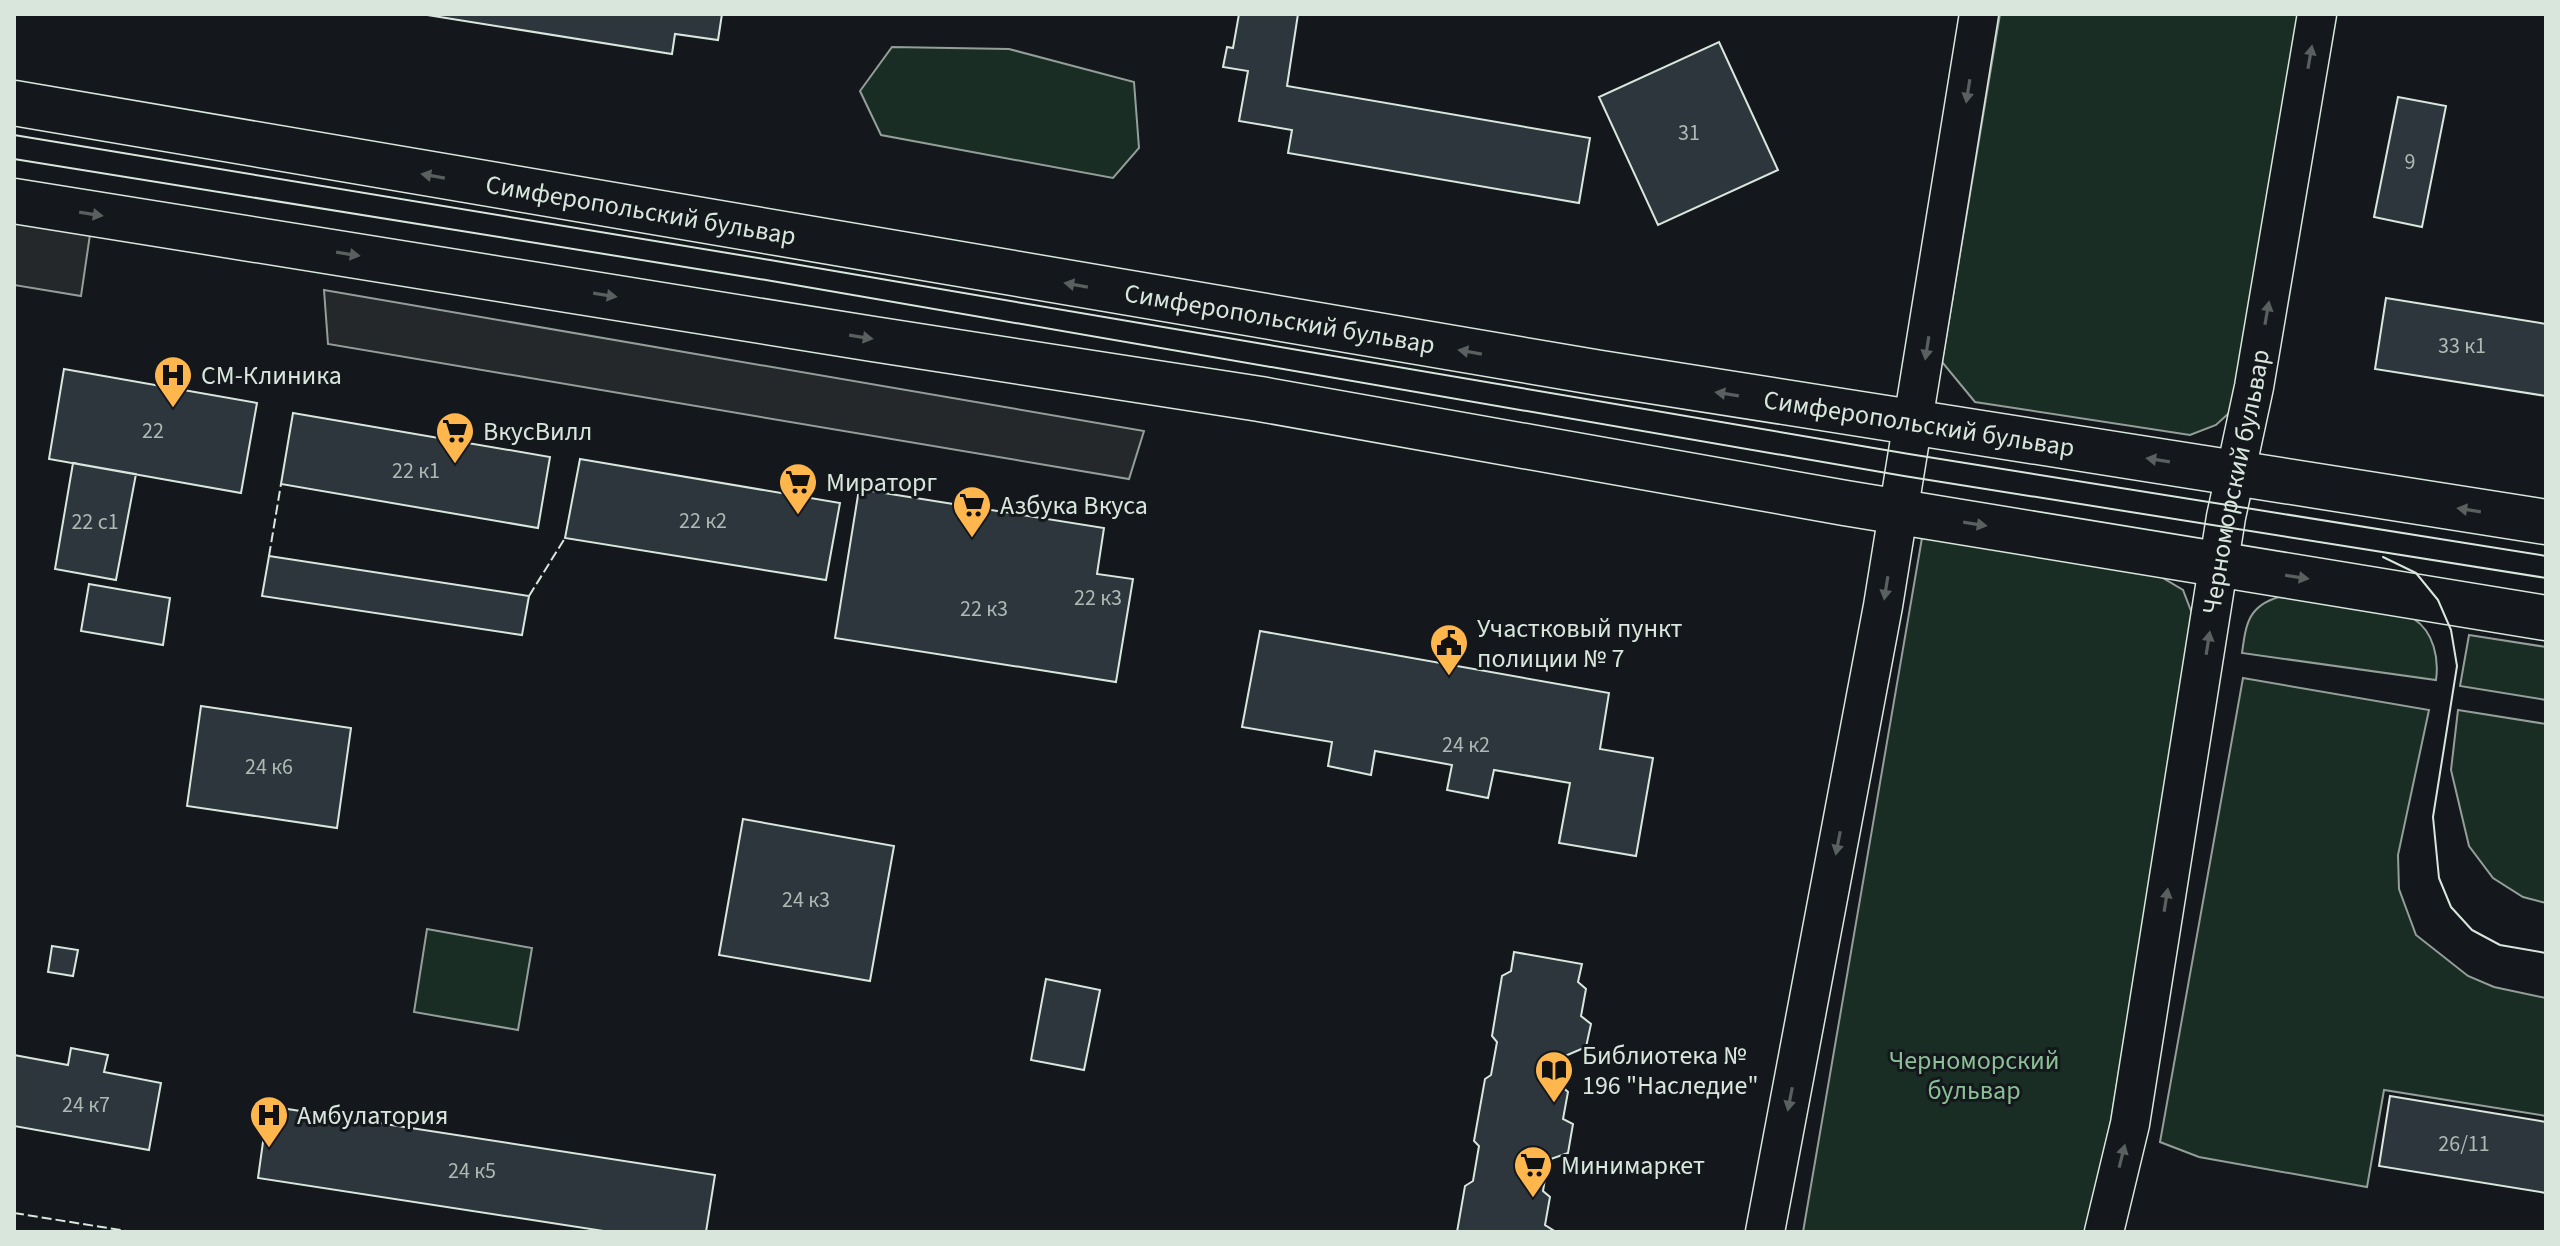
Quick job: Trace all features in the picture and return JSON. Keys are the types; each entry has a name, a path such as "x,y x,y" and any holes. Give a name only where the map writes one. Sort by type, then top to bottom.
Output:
{"main road":[{"name":"Симферопольский бульвар","path":"14,103 1539,363 2546,522"},
{"path":"14,201 1260,399 1898,511 2546,618"}],"street":[{"path":"1765,1232 1883,606 1979,14"},
{"name":"Черноморский бульвар","path":"2104,1232 2130,1124 2235,472 2254,387 2317,14"}],"green space":[{"path":"2000,14 2306,14 2241,402 2216,425 2190,435 1975,402 1942,362"},
{"path":"892,47 1009,49 1134,82 1139,148 1113,178 881,135 860,91"},
{"name":"Черноморский бульвар","path":"1923,532 2151,571 2183,590 2193,616 2111,1121 2085,1232 1803,1232"},
{"path":"2279,597 2370,606 2414,619 2421,624 2434,646 2436,680 2242,653 2250,618 2261,605"},
{"path":"2469,635 2546,647 2546,700 2460,686"},
{"path":"2243,678 2429,710 2398,855 2399,889 2416,935 2468,976 2494,987 2546,998 2546,1116 2384,1090 2367,1187 2199,1157 2160,1142"},
{"path":"2458,710 2546,724 2546,903 2523,897 2493,878 2469,846 2451,770"},
{"path":"427,929 532,948 518,1030 414,1012"}],"shaded area":[{"path":"14,201 93,214 81,296 14,285"},
{"path":"324,290 1144,431 1129,479 328,344"}],"building":[{"path":"421,14 722,14 718,40 675,34 672,54"},
{"path":"1239,14 1298,14 1287,86 1590,138 1579,203 1288,153 1292,130 1239,121 1248,71 1223,67 1227,47 1233,48"},
{"path":"1719,42 1778,170 1658,225 1599,97"},
{"path":"2398,97 2446,106 2422,227 2374,217"},
{"path":"2386,298 2546,324 2546,396 2375,369"},
{"path":"64,369 257,403 241,493 49,459"},
{"path":"293,413 550,457 538,528 281,484"},
{"path":"580,459 840,503 826,580 565,538"},
{"path":"73,463 136,474 116,580 55,569"},
{"path":"859,489 1104,528 1097,574 1133,579 1116,682 835,638"},
{"path":"269,556 529,596 522,635 262,596"},
{"path":"89,584 170,598 163,645 81,631"},
{"path":"1260,631 1609,693 1600,749 1653,758 1636,856 1559,843 1570,783 1494,770 1488,798 1447,790 1452,765 1375,751 1371,775 1328,766 1332,742 1242,727"},
{"path":"201,706 351,728 337,828 187,806"},
{"path":"743,819 894,846 870,981 719,955"},
{"path":"52,946 78,950 73,976 48,972"},
{"path":"1514,952 1582,964 1578,982 1586,989 1581,1016 1591,1024 1586,1047 1565,1056 1560,1085 1568,1092 1563,1119 1573,1124 1568,1153 1548,1160 1543,1191 1550,1197 1545,1225 1556,1232 1457,1232 1465,1186 1473,1181 1479,1146 1474,1141 1485,1079 1491,1075 1497,1042 1492,1036 1502,976 1511,971"},
{"path":"1046,979 1100,990 1084,1070 1031,1060"},
{"path":"71,1048 108,1055 104,1072 161,1083 149,1150 14,1126 14,1055 68,1065"},
{"path":"2390,1096 2546,1122 2546,1193 2379,1166"},
{"path":"268,1106 715,1175 706,1232 610,1232 258,1178"}],"tram line":[{"path":"14,135 1909,454 2546,556"},
{"path":"14,159 766,280 1904,476 2546,578"},
{"path":"2383,557 2416,573 2438,600 2451,630 2457,666 2433,817 2439,878 2451,907 2472,930 2500,945 2546,953"}],"fence":[{"path":"269,556 281,484"},
{"path":"529,596 565,538"},
{"path":"14,1213 133,1232"}],"place":[{"name":"СМ-Клиника","path":"173,409"},
{"name":"ВкусВилл","path":"455,465"},
{"name":"Мираторг","path":"798,516"},
{"name":"Азбука Вкуса","path":"972,539"},
{"name":"Участковый пункт полиции № 7","path":"1449,677"},
{"name":"Библиотека № 196 \"Наследие\"","path":"1554,1104"},
{"name":"Амбулатория","path":"269,1149"},
{"name":"Минимаркет","path":"1533,1199"}]}
